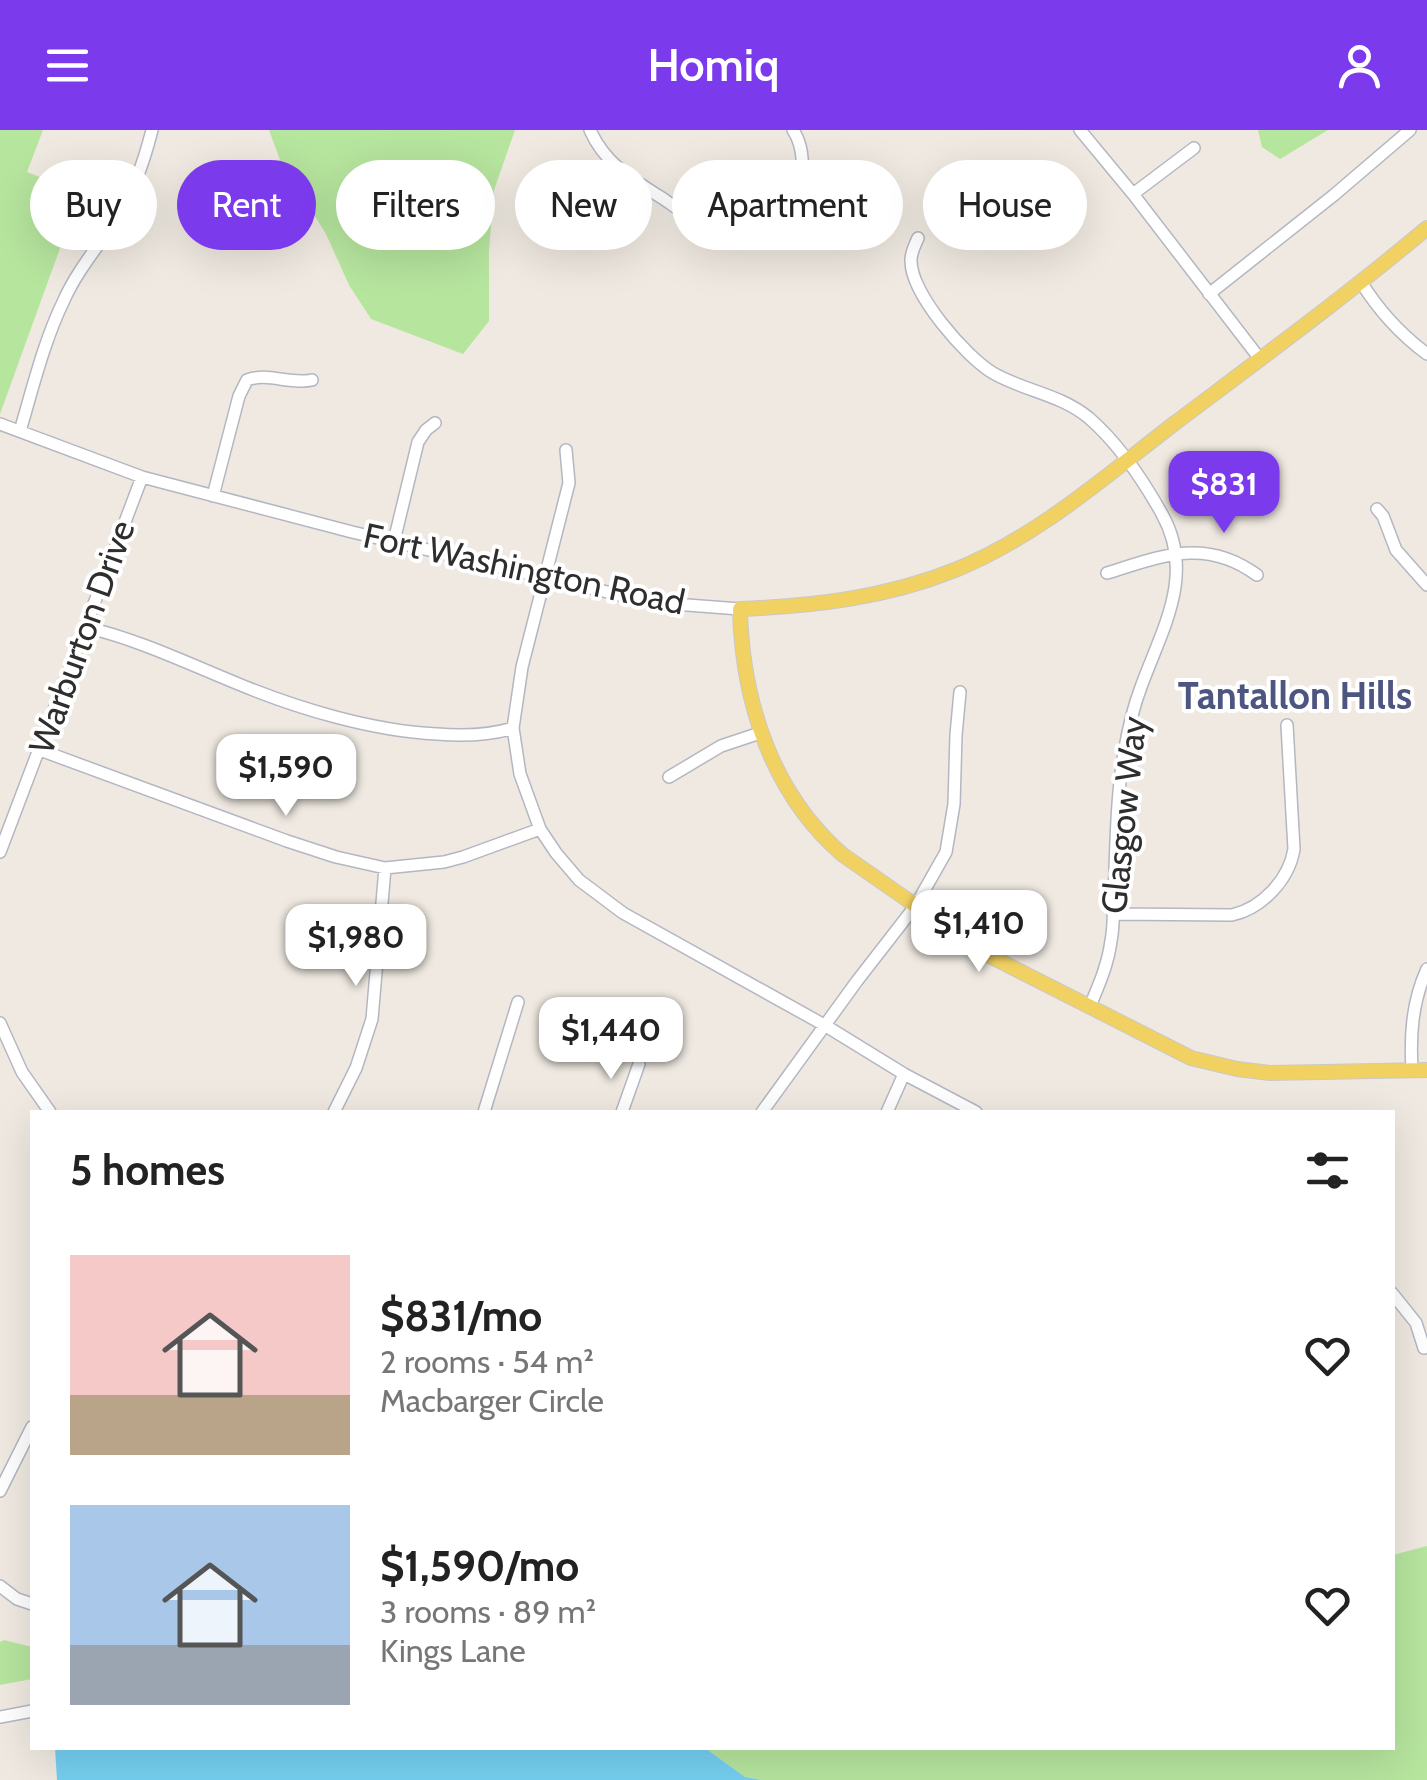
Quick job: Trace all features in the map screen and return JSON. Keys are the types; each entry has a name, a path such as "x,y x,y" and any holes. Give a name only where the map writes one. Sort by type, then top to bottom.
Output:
{"main road":[{"name":"Fort Washington Road","path":"740,609 841,602 939,576 980,560 1025,535 1128,460 1427,228"},
{"path":"740,609 743,658 760,733 797,806 825,839 984,953 1174,1051 1214,1065 1270,1073 1419,1070"}],"street":[{"path":"20,431 64,300 124,206 152,130"},
{"path":"590,130 603,154 627,176 702,224 732,233 751,231 774,221 795,194 802,161 793,130"},
{"path":"1080,130 1260,359"},
{"path":"1209,294 1410,130"},
{"path":"1132,194 1194,148"},
{"name":"Glasgow Way","path":"918,238 911,262 921,294 969,354 998,376 1067,403 1089,418 1128,460 1160,511 1176,553 1172,608 1140,689 1124,753 1112,942 1090,1006"},
{"path":"1361,282 1378,309 1427,354"},
{"path":"213,496 239,396 247,380 256,376 288,382 312,380"},
{"path":"394,541 418,442 434,423"},
{"name":"Fort Washington Road","path":"0,424 142,477 213,496 620,595 740,609"},
{"path":"566,450 569,483 522,667 513,728 520,774 540,829 578,880 623,913 972,1110"},
{"name":"Warburton Drive","path":"0,852 142,477"},
{"path":"1377,509 1386,521 1396,550 1427,585"},
{"path":"1107,574 1191,552 1218,555 1257,575"},
{"path":"85,627 280,699 384,728 470,735 513,728"},
{"path":"763,1110 916,905 946,852 954,804 960,692"},
{"path":"1113,914 1232,915 1256,905 1277,885 1288,869 1294,849 1287,725"},
{"path":"668,777 721,746 760,733"},
{"path":"40,750 288,841 385,868 464,857 540,829"},
{"path":"335,1110 356,1068 375,1007 385,868"},
{"path":"1419,1070 1410,1046 1414,1008 1427,969"},
{"path":"485,1110 518,1002"},
{"path":"0,1023 22,1072 49,1110"},
{"path":"623,1110 638,1064"},
{"path":"889,1110 904,1074"},
{"path":"1395,1298 1416,1323 1424,1348"},
{"path":"0,1491 30,1431"},
{"path":"0,1586 17,1600 30,1603"},
{"path":"0,1717 30,1711"}],"green space":[{"path":"0,130 43,130 27,172 30,250 59,250 0,414"},
{"path":"269,130 515,130 495,187 495,160 336,160 336,250 489,250 489,321 463,354 371,319 349,285 316,218 316,160 280,160"},
{"path":"1258,130 1328,130 1280,159 1262,147"},
{"path":"1427,1546 1427,1780 762,1780 745,1777 708,1750 1395,1750 1395,1554"},
{"path":"0,1642 30,1646 30,1679 0,1685"}],"water":[{"path":"55,1750 708,1750 745,1777 762,1780 57,1780"}],"district":[{"name":"Tantallon Hills","path":"1295,696"}]}
